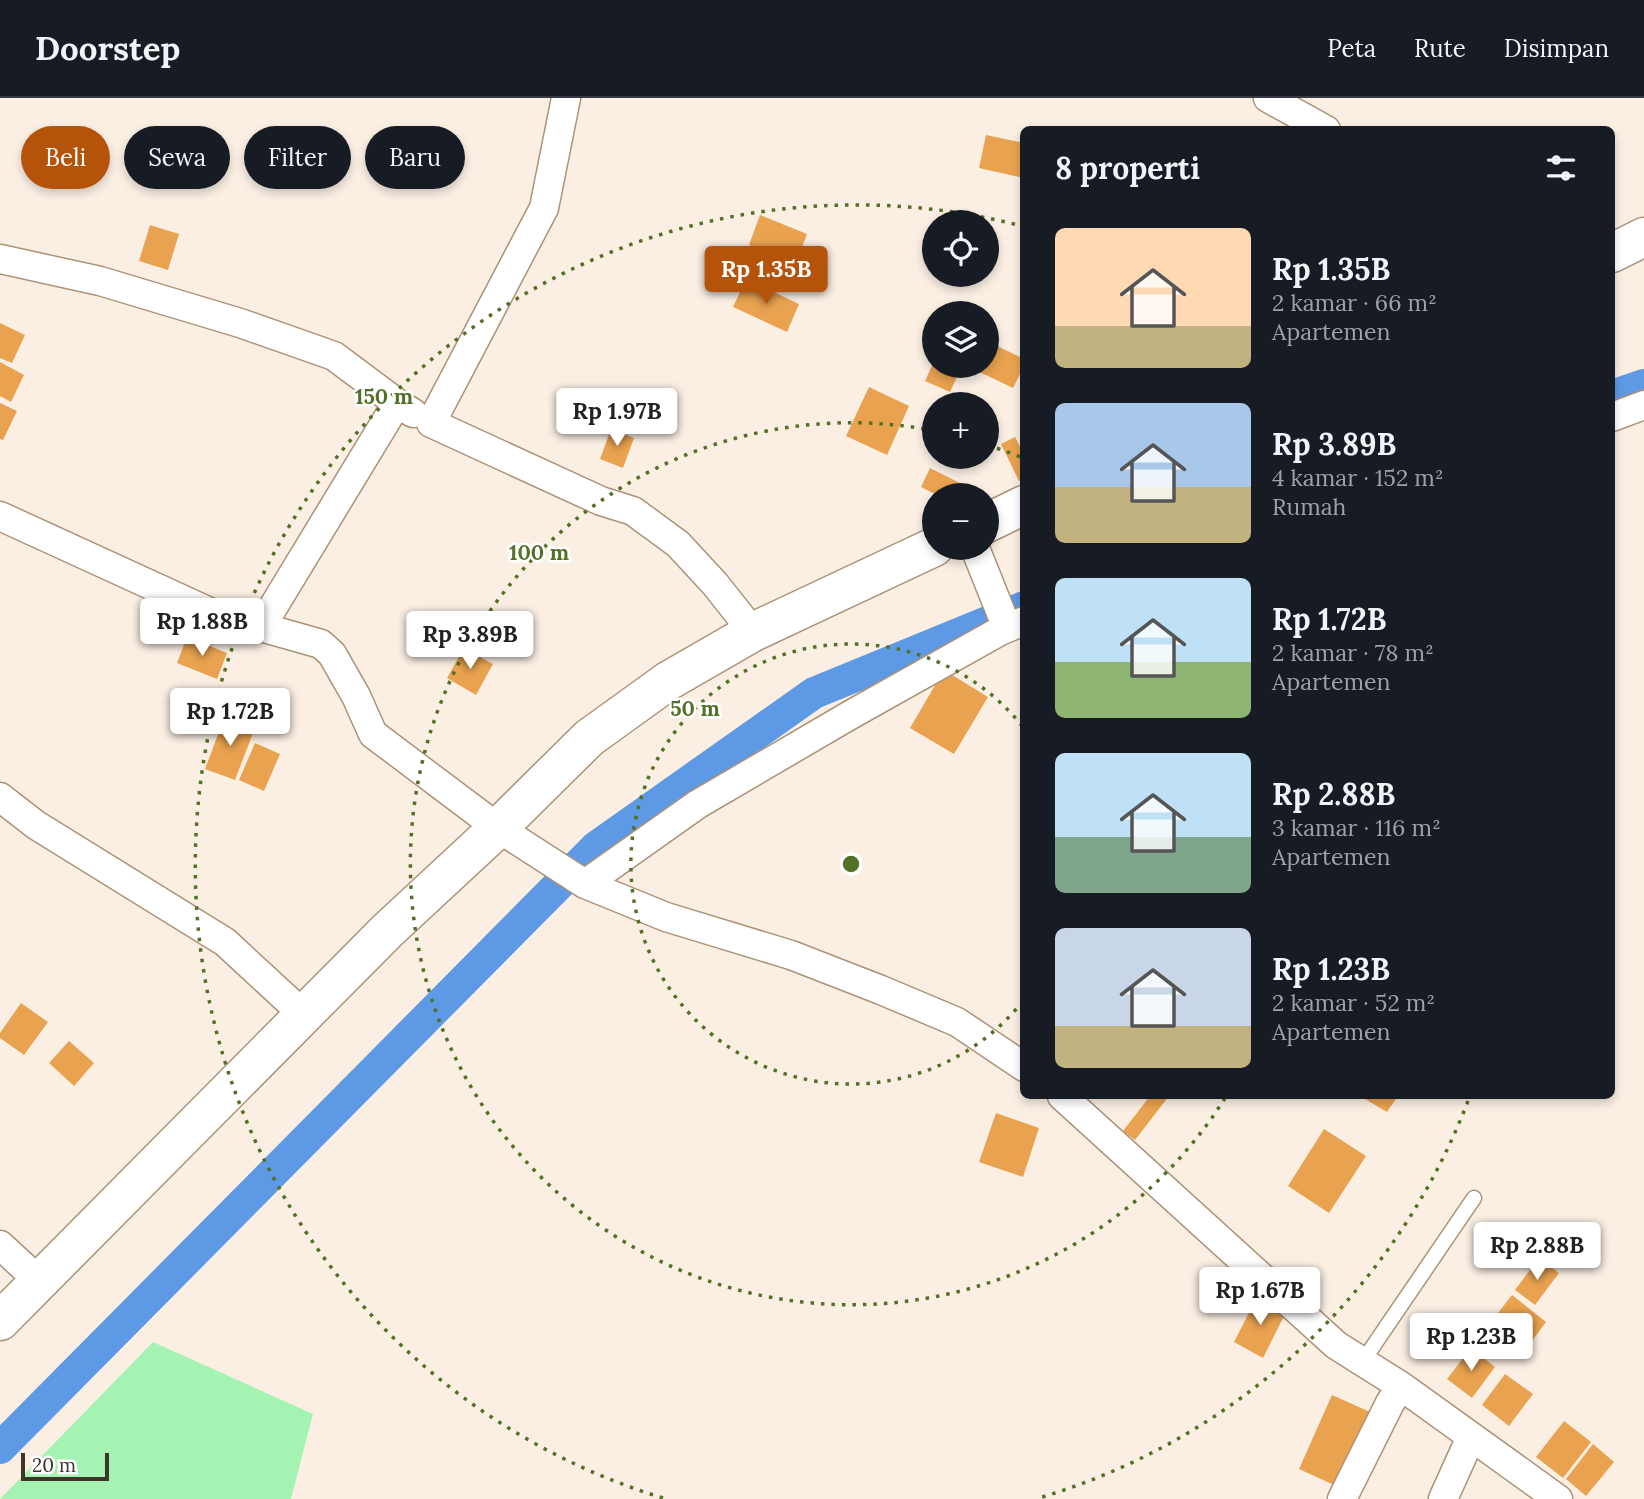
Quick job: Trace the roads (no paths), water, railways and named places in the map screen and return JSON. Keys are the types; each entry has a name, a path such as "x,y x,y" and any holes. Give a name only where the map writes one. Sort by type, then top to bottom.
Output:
{"main road":[{"path":"1615,252 1644,237"},
{"path":"999,517 1020,507"},
{"path":"0,1321 387,930 504,831 589,738 668,681 754,632 922,553"}],"street":[{"path":"430,423 544,208 566,98"},
{"path":"1268,98 1319,126"},
{"path":"0,258 100,281 240,323 334,356 397,403 430,423 601,502 633,511 678,544 754,632"},
{"path":"261,627 397,403"},
{"path":"1615,416 1644,405"},
{"path":"0,516 214,614 321,644 332,654 356,696 373,734 504,831 578,880 666,917 791,955 881,990 957,1022 1020,1064"},
{"path":"578,880 698,804 1012,624 980,560"},
{"path":"0,797 36,825 225,942 304,1015"},
{"path":"1065,1099 1336,1345 1401,1386 1558,1499"},
{"path":"0,1245 39,1280"},
{"path":"1342,1499 1401,1386"},
{"path":"1443,1499 1471,1437"}],"lane":[{"path":"1363,1361 1474,1198"}],"waterway":[{"path":"1615,395 1644,385"},
{"path":"0,1448 596,847 814,693 1020,609"}]}
